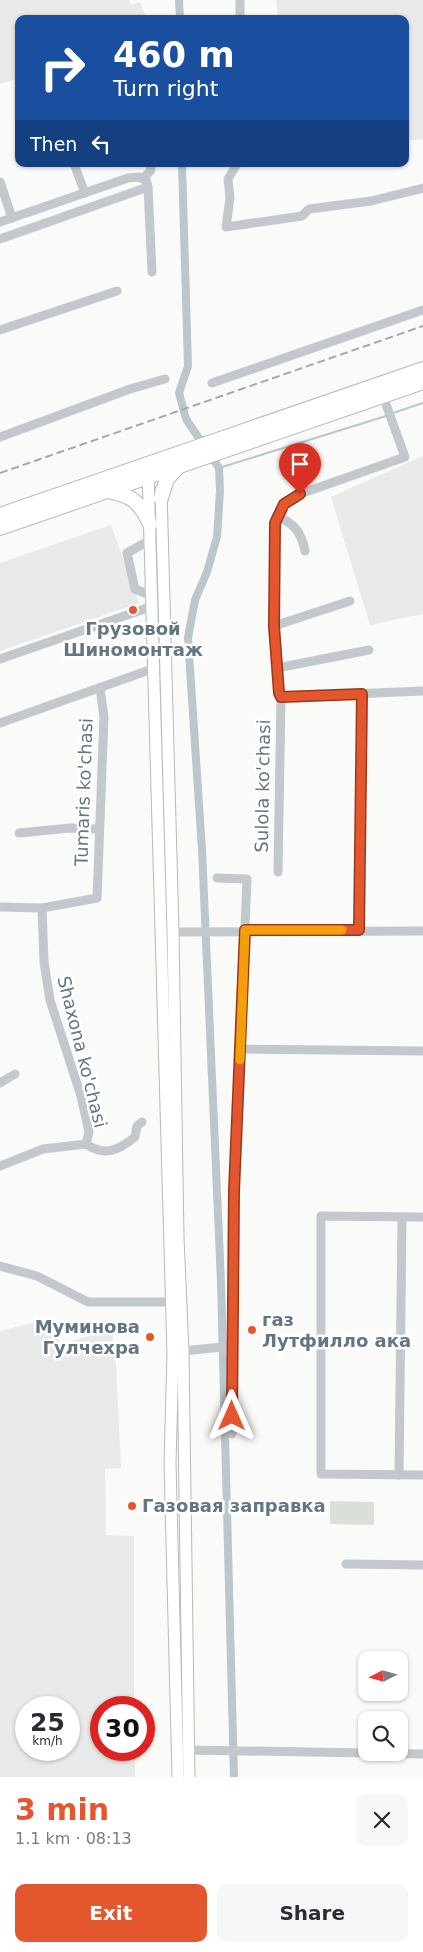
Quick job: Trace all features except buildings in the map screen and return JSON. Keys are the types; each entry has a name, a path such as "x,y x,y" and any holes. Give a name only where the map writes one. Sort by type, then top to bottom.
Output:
{"highway":[{"path":"152,471 423,369"},
{"path":"161,498 167,479 182,465 207,449 383,396 423,382"},
{"path":"0,515 152,471 182,465"},
{"path":"0,528 104,485 135,500 144,511 150,524"}],"main road":[{"path":"152,471 161,498 173,932 178,1238 183,1351 189,1777"},
{"path":"152,471 150,540 155,668 172,1354 166,1463 175,1657 178,1777"},
{"path":"175,1657 187,1656"}],"street":[{"path":"240,0 240,15"},
{"path":"75,167 85,193"},
{"path":"143,179 151,170 150,167"},
{"path":"235,167 228,179 230,198 226,227 302,216 309,209 370,201 423,188"},
{"path":"0,222 128,178 139,177 143,179 148,187 152,272"},
{"path":"0,182 12,218"},
{"path":"0,239 148,187"},
{"path":"0,330 117,291"},
{"path":"212,382 423,310"},
{"path":"0,437 130,389 165,379"},
{"path":"305,551 304,543 295,528 285,519 276,517 284,504 300,494 405,457 383,396"},
{"name":"Sulola ko'chasi","path":"276,517 274,626 281,697 278,872"},
{"path":"150,540 127,553 135,589 152,601"},
{"path":"0,659 152,601"},
{"path":"274,626 350,601"},
{"path":"277,668 369,650"},
{"path":"0,723 155,668"},
{"name":"Tumaris ko'chasi","path":"42,908 96,898 104,717 100,688"},
{"path":"281,697 423,691"},
{"path":"359,930 362,694"},
{"path":"19,833 70,828 99,829"},
{"path":"216,878 247,879 234,1199 230,1347 232,1434"},
{"path":"0,907 42,908"},
{"name":"Shaxona ko'chasi","path":"42,908 44,962 50,1000 81,1096 90,1132 86,1144"},
{"path":"173,932 245,930 423,931"},
{"path":"240,1049 423,1050"},
{"path":"0,1083 15,1074"},
{"path":"0,1166 43,1149 86,1144 96,1151 107,1151 124,1146 135,1137 137,1126 142,1122"},
{"path":"423,1217 321,1216 321,1474 423,1475"},
{"path":"399,1475 402,1217"},
{"path":"0,1266 37,1276 88,1302 170,1302"},
{"path":"183,1351 230,1347"},
{"path":"346,1564 423,1565"},
{"path":"188,1750 423,1754"}],"shaded area":[{"path":"0,0 129,0 131,5 140,2 145,15 15,15 15,79 0,84"},
{"path":"276,0 423,0 423,139 409,141 409,15 278,15"},
{"path":"423,456 423,614 370,625 331,497"},
{"path":"111,525 139,603 0,651 0,563"},
{"path":"52,1318 60,1344 112,1330 116,1365 121,1468 105,1469 106,1535 134,1536 134,1696 90,1696 90,1761 135,1761 135,1777 0,1777 0,1331"},
{"path":"330,1501 374,1502 374,1525 330,1524"}],"waterway":[{"path":"179,0 180,15"},
{"path":"182,167 188,366 179,393 186,419 219,468 220,491 217,537 207,572 195,600 188,638 202,850 221,1282 234,1777"},
{"path":"393,413 423,403"},
{"path":"219,468 386,416"}],"railway":[{"path":"0,473 423,326"}],"slow traffic":[{"path":"240,1060 245,930 342,930"}],"place":[{"name":"Грузовой Шиномонтаж","path":"133,610"},
{"name":"газ Лутфилло ака","path":"252,1330"},
{"name":"Муминова Гулчехра","path":"150,1337"},
{"name":"Газовая заправка","path":"132,1506"}],"route":[{"path":"232,1416 234,1191 240,1090 245,930 359,930 362,694 281,697 279,693 274,626 275,523 279,510 284,504 300,494"}]}
